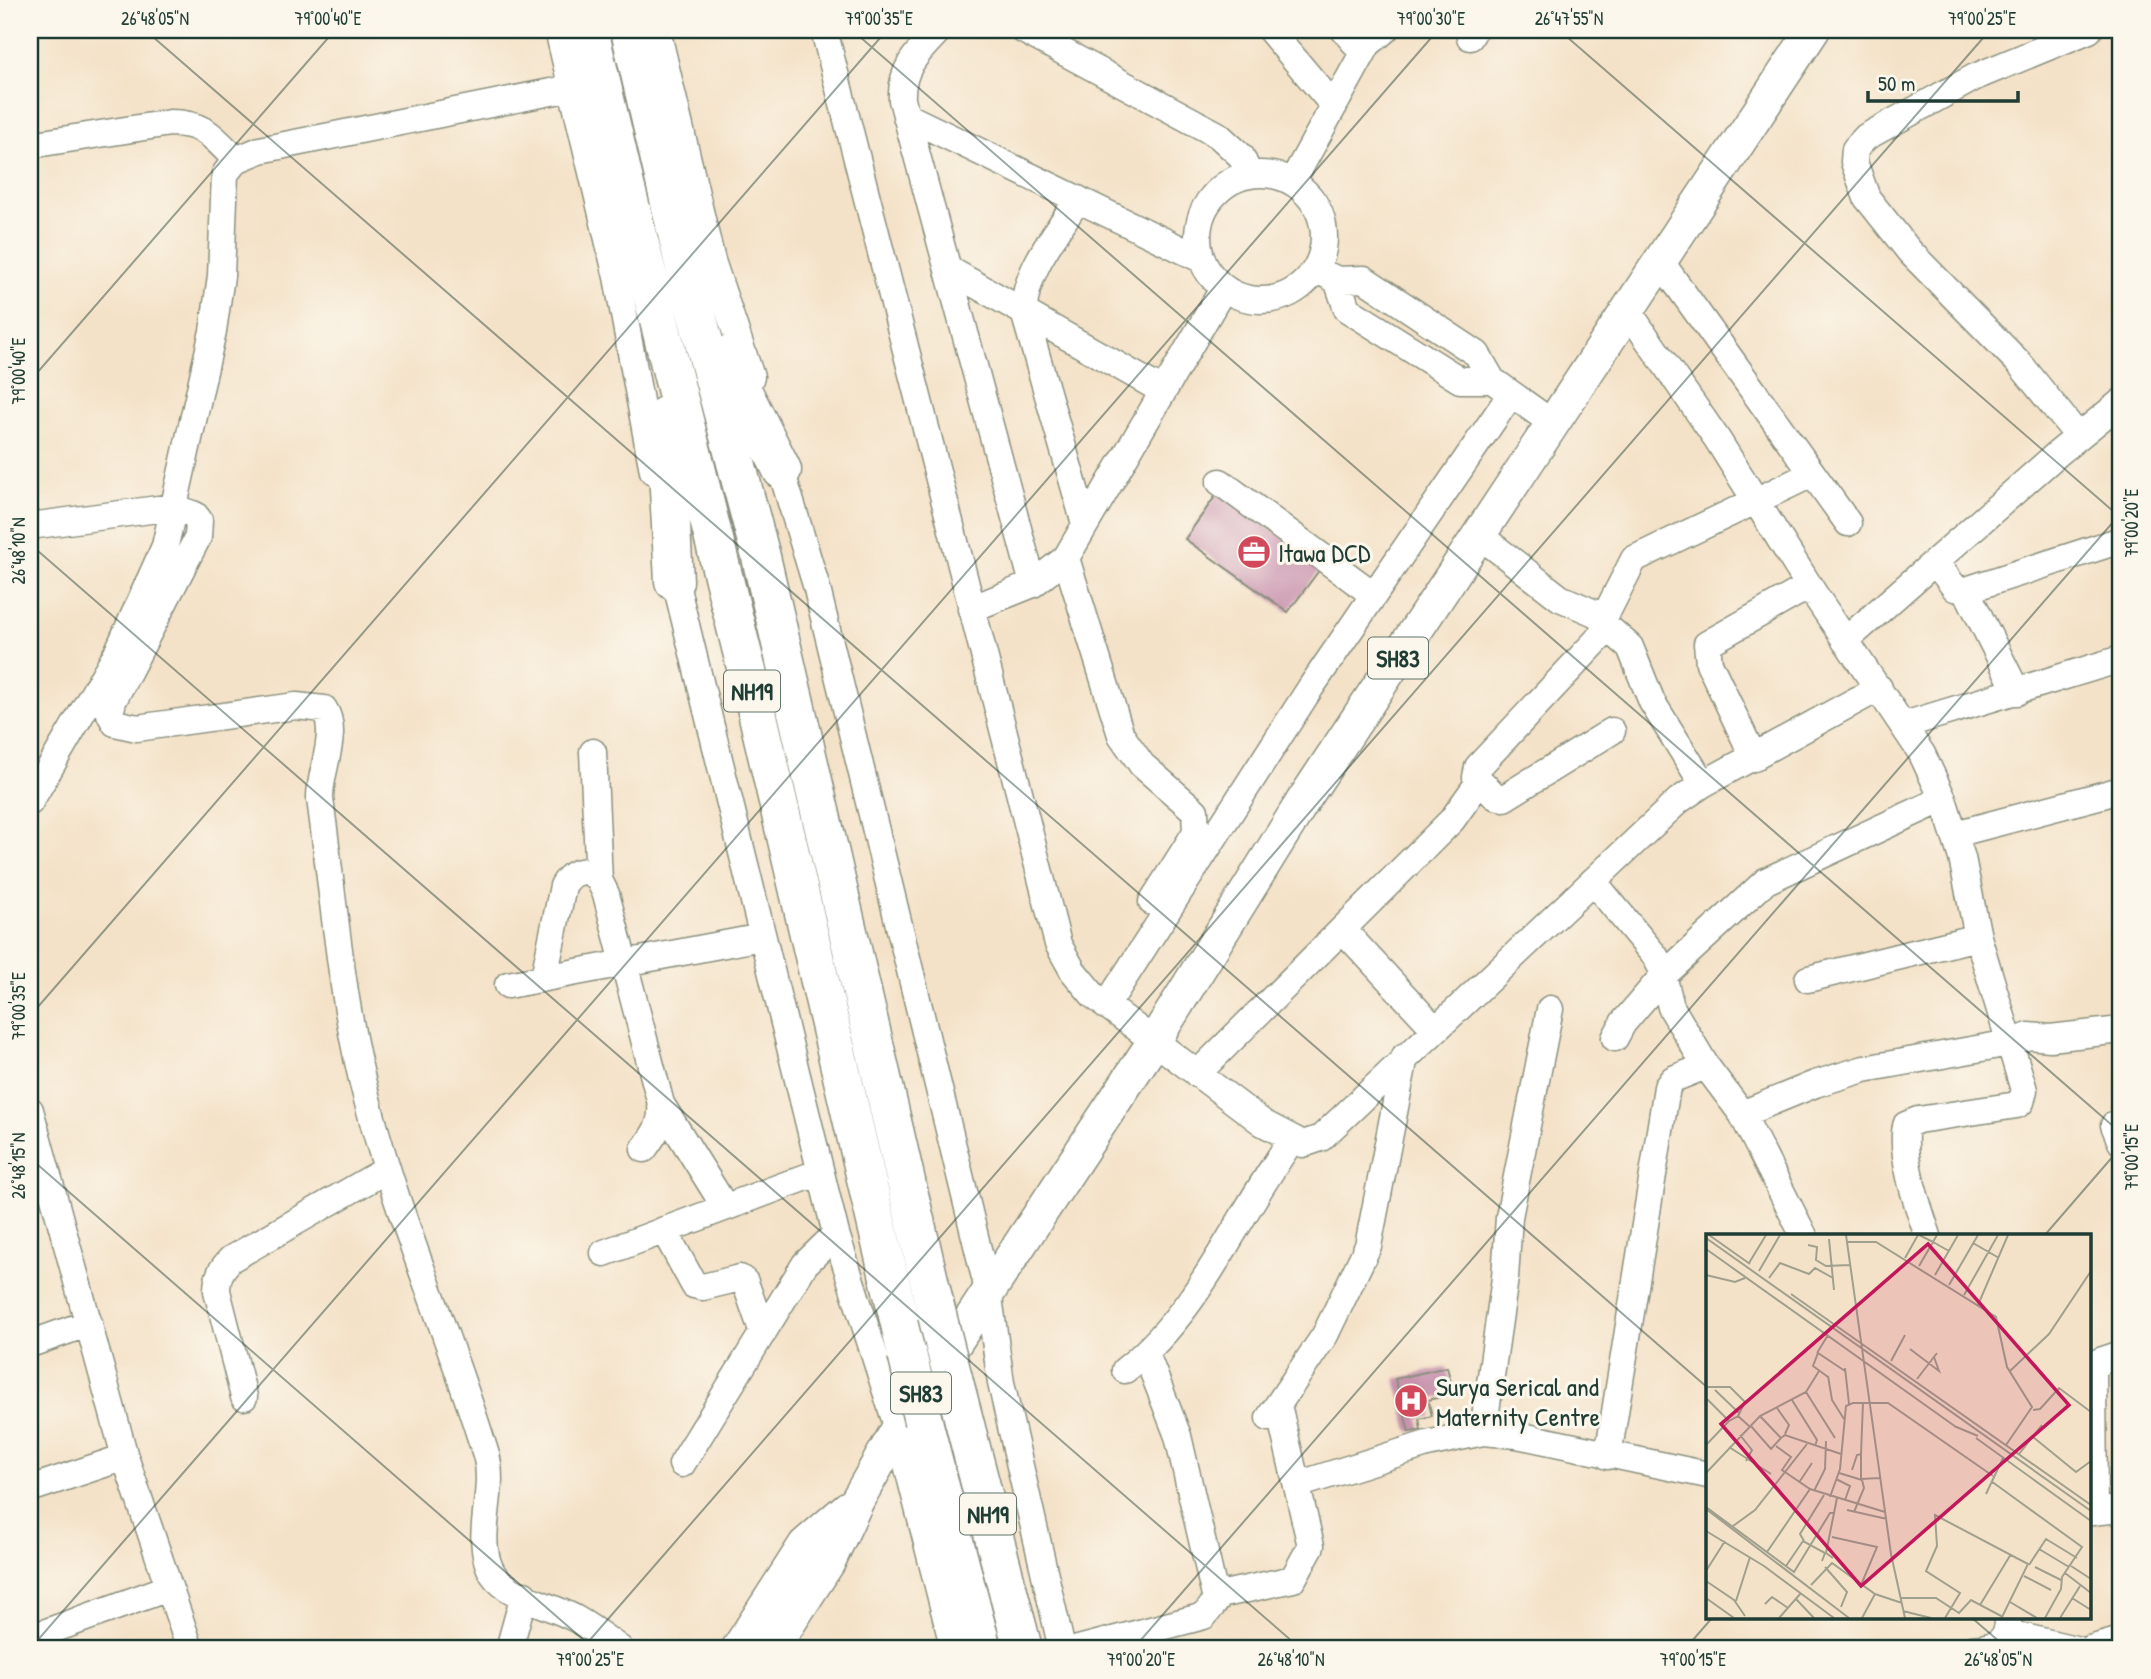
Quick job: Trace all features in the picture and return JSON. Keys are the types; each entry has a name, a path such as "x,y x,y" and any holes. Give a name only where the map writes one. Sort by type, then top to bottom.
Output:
{"highway":[{"name":"NH19","path":"589,30 755,703 907,1354 911,1425 982,1649"},
{"name":"NH19","path":"630,30 689,285 761,557 937,1315 1023,1649"},
{"path":"689,285 782,470"},
{"path":"661,329 674,582"}],"main road":[{"name":"SH83","path":"772,1649 828,1563 858,1499 911,1425 988,1290 1153,1043 1303,801 1813,30"},
{"name":"SH83","path":"738,1649 805,1545 858,1499"}],"street":[{"path":"558,30 617,277 674,582 836,1234 911,1425 954,1649"},
{"path":"657,30 712,261 782,470 816,585 988,1290 1001,1383 1062,1649"},
{"path":"824,30 1058,944 1073,971 1100,1001 1263,1123 1292,1140 1309,1144 1321,1138 1434,1028 1678,801 1703,784 1879,688"},
{"path":"939,30 906,69 901,85 906,116 1033,584"},
{"path":"1023,30 1219,135 1241,156 1249,174"},
{"path":"1270,30 1334,106"},
{"path":"1344,30 1353,42 1377,37"},
{"path":"2078,436 2020,364 1891,231 1867,198 1854,162 1855,149 1866,137 1975,77 2089,30"},
{"path":"1302,180 1334,106 1377,37"},
{"path":"30,802 118,651 183,510 221,276 225,174 236,160 260,150 571,88"},
{"path":"906,116 1200,259"},
{"path":"30,145 170,123 187,123 209,133 236,160"},
{"path":"1302,180 1271,174 1249,174 1228,181 1211,196 1200,215 1197,237 1200,259 1223,289 1240,297 1259,301 1278,298 1327,275 1363,279 1477,354 1501,387 1552,423"},
{"path":"1302,180 1320,215 1327,275"},
{"path":"1078,199 1029,279 1024,295 1024,312 1085,524"},
{"path":"1661,262 1848,523"},
{"path":"948,269 1163,391"},
{"path":"971,609 1033,584 1066,558 1223,289"},
{"path":"1628,311 1922,754 1943,799 1955,835 1978,937 2024,1090 2021,1102 1999,1109 1918,1120 1906,1125 1905,1140 1916,1201 1927,1234"},
{"path":"1100,1001 1374,595 1501,387"},
{"path":"1845,641 2078,436 2121,402"},
{"path":"1612,731 1510,796 1501,799 1479,782 1475,773 1601,636 1604,622 1634,559 1812,474"},
{"path":"1220,482 1374,595"},
{"path":"30,526 183,510 201,527 110,714 115,723 124,728 137,728 296,706 324,709 329,717 331,729 322,771 320,799 349,1010 367,1099 386,1170 491,1476 484,1544 486,1560 495,1576 509,1589 576,1619 620,1649"},
{"path":"1479,535 1560,597 1588,608 1630,647 1652,702 1703,784"},
{"path":"1935,562 1955,588 1966,590 2121,540"},
{"path":"1066,558 1121,735 1142,765 1189,804 1197,820 1196,832 1100,1001"},
{"path":"1966,590 2017,692"},
{"path":"1754,758 1709,663 1707,644 1800,591 1813,592"},
{"path":"1904,726 2121,659"},
{"path":"593,752 599,880 625,961 661,1104 725,1207"},
{"path":"1197,1074 1454,818 1479,782"},
{"path":"1955,835 2121,790"},
{"path":"1615,1038 1623,1023 1663,976 1766,881 1943,799"},
{"path":"544,977 563,886 569,876 580,871 591,871 599,880"},
{"path":"1593,881 1656,956 1671,1007 1706,1066 1742,1114 1803,1234"},
{"path":"1344,930 1434,1028"},
{"path":"508,985 762,937"},
{"path":"1808,979 1978,937"},
{"path":"1483,1432 1505,1278 1509,1217 1550,1009"},
{"path":"1742,1114 1815,1084 1864,1069 2010,1043 2029,1036 2050,1038 2121,1030"},
{"path":"1146,1354 1178,1437 1215,1596 1293,1579 1311,1546 1297,1485 1273,1412 1325,1335 1368,1246 1405,1056"},
{"path":"1608,1456 1667,1087 1673,1079 1706,1066"},
{"path":"644,1149 659,1129 661,1104"},
{"path":"30,1110 40,1195 89,1323 125,1457 190,1649"},
{"path":"1125,1370 1146,1354 1217,1261 1263,1180 1292,1140"},
{"path":"244,1396 217,1291 217,1279 223,1268 231,1259 386,1170"},
{"path":"604,1253 820,1172"},
{"path":"664,1230 694,1285 703,1287 740,1278 745,1282 763,1333"},
{"path":"682,1464 805,1264 836,1234"},
{"path":"30,1344 89,1323"},
{"path":"2121,1354 2100,1361 2093,1370 2092,1512 2121,1509"},
{"path":"1297,1485 1427,1444 1483,1432 1517,1435 1706,1475"},
{"path":"30,1489 125,1457"},
{"path":"30,1638 168,1588"},
{"path":"509,1649 524,1595"},
{"path":"1078,1649 1204,1616 1220,1595"},
{"path":"1993,1639 2075,1649"},
{"path":"2090,1649 2121,1640"}],"building":[{"name":"Itawa DCD","path":"1219,491 1323,565 1288,612 1185,539"},
{"path":"1447,1367 1454,1394 1428,1400 1432,1416 1419,1419 1421,1430 1409,1432 1395,1379"}],"place":[{"name":"Itawa DCD","path":"1254,552"},
{"name":"Surya Serical and Maternity Centre","path":"1411,1401"}]}
